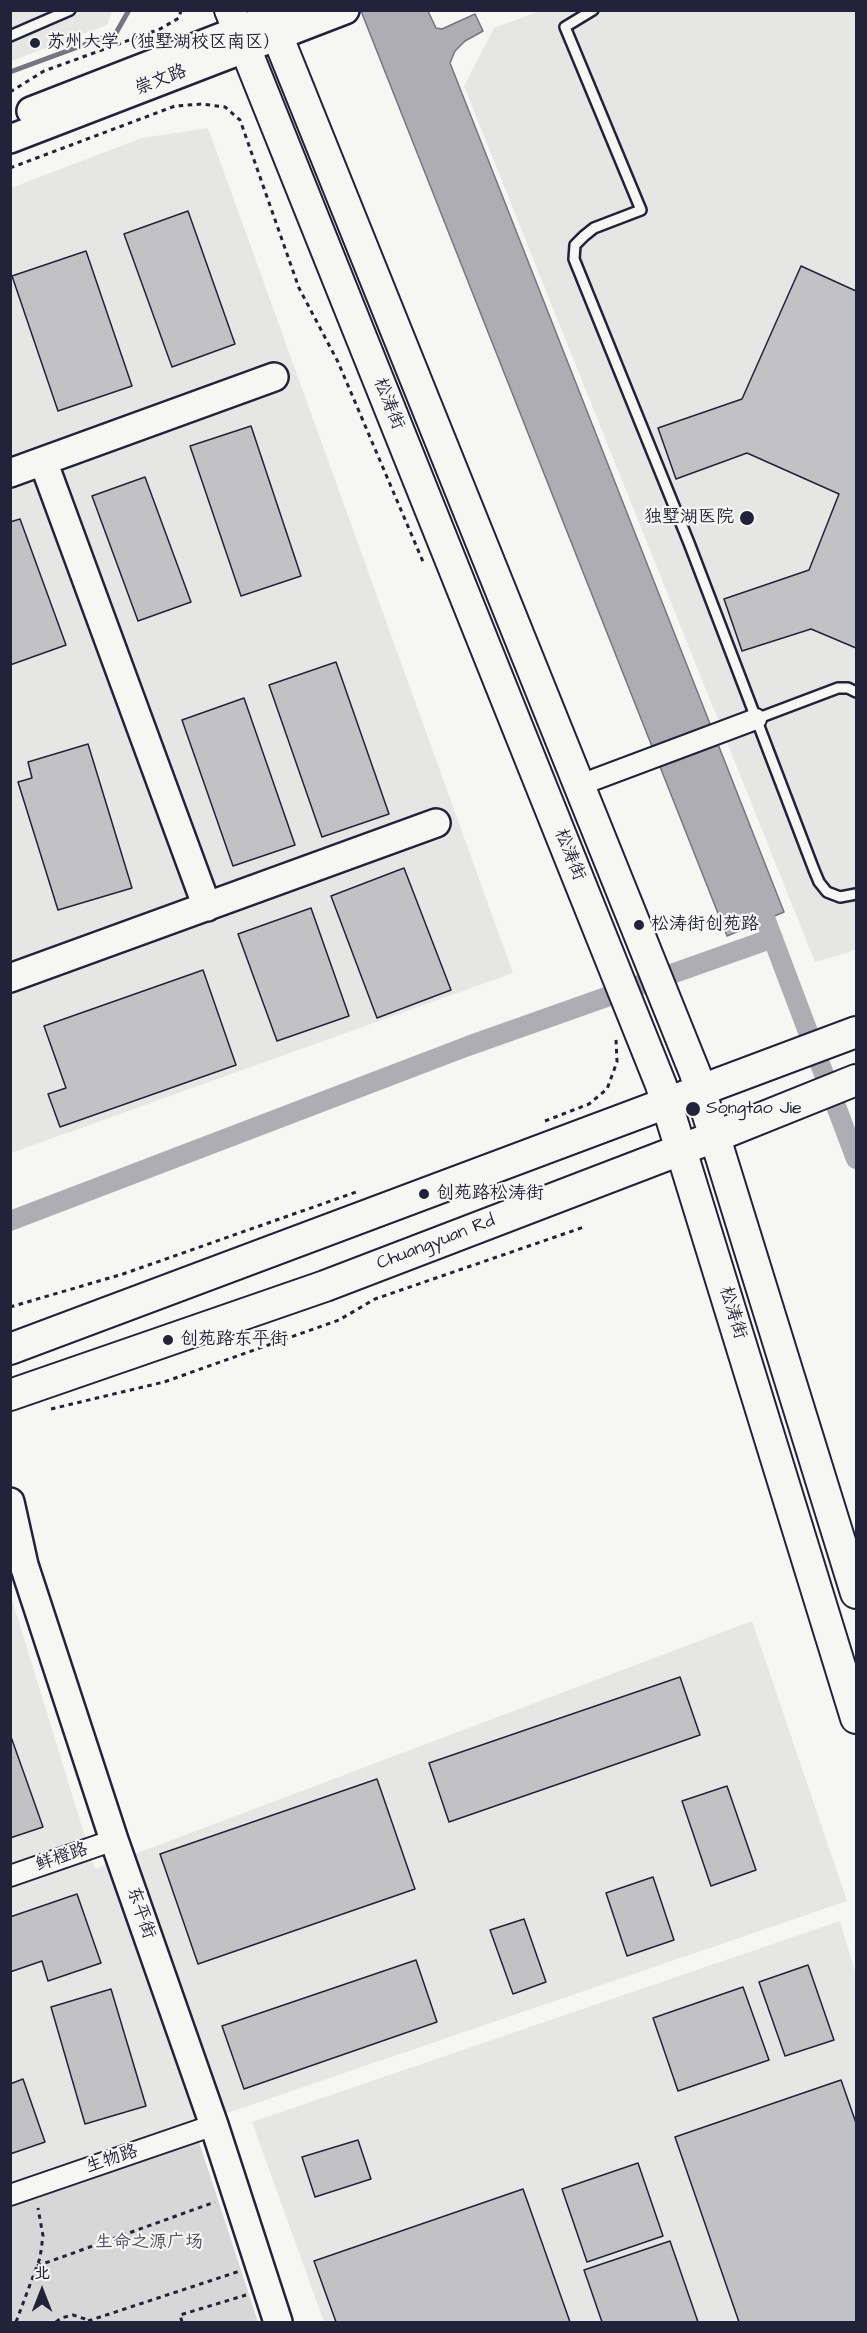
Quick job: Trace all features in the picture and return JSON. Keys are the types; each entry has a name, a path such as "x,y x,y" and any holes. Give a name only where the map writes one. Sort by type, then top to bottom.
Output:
{"main road":[{"name":"松涛街","path":"276,19 701,1091 856,1593"},
{"name":"松涛街","path":"238,30 617,972 627,1030 667,1103 856,1718"},
{"path":"10,1349 854,1033"},
{"name":"Chuangyuan Rd","path":"10,1395 325,1286 856,1080"}],"street":[{"name":"崇文路","path":"10,119 238,30 276,19 345,10"},
{"name":"崇文路","path":"10,139 238,30"},
{"path":"10,473 274,377"},
{"path":"43,461 207,907"},
{"path":"580,785 756,719"},
{"path":"10,978 436,823"},
{"name":"东平街","path":"10,1502 24,1565 114,1840 214,2125 278,2322"},
{"name":"鲜橙路","path":"10,1876 114,1840"},
{"name":"生物路","path":"10,2195 214,2125"}],"lane":[{"path":"10,36 70,10"},
{"path":"593,10 565,27 641,210 594,228 575,245 574,259 689,543 819,882 827,892 840,897 856,894"},
{"path":"756,719 838,688 848,688 856,692"}],"path":[{"path":"10,92 44,71 160,29 179,18 181,10"},
{"path":"10,168 176,106 201,104 225,107 240,120 299,288 338,362 428,571"},
{"path":"535,1125 589,1104 607,1089 627,1030"},
{"path":"10,1307 123,1274 359,1191"},
{"path":"51,1409 164,1382 339,1320 375,1299 584,1227"},
{"path":"37,2266 222,2199"},
{"path":"16,2322 37,2266 43,2236 38,2208"},
{"path":"56,2322 73,2315 89,2322 245,2269"},
{"path":"183,2322 180,2315 253,2293"}],"shaded area":[{"name":"苏州大学（独墅湖校区南区）","path":"11,11 112,11 107,25 11,61"},
{"path":"361,11 428,11 436,28 442,29 475,14 483,31 465,41 455,51 450,63 784,912 727,936"},
{"name":"独墅湖医院","path":"540,11 856,11 856,950 815,962 464,86 494,28"},
{"path":"208,128 513,973 11,1153 11,188 142,138"},
{"path":"10,1593 95,1869 752,1621 847,1901 11,2187"},
{"path":"840,1921 856,1975 856,2322 324,2322 252,2122"}],"green space":[{"name":"生命之源广场","path":"199,2142 258,2322 11,2322 11,2207"}],"building":[{"path":"188,211 235,344 172,367 124,234"},
{"path":"86,251 132,386 58,411 12,276"},
{"path":"801,266 856,291 856,648 811,629 742,651 724,599 809,570 839,494 747,453 676,479 658,428 742,399"},
{"path":"251,426 301,576 241,596 190,446"},
{"path":"145,477 191,602 138,621 92,496"},
{"path":"20,519 66,645 10,665 10,522"},
{"path":"336,662 389,814 322,837 269,685"},
{"path":"244,698 295,845 233,866 182,720"},
{"path":"88,744 132,888 58,910 18,782 32,778 28,762"},
{"path":"404,868 451,990 377,1018 331,896"},
{"path":"311,908 349,1016 277,1041 238,934"},
{"path":"203,970 236,1065 60,1127 48,1094 66,1088 44,1026"},
{"path":"680,1677 700,1735 449,1822 429,1763"},
{"path":"10,1734 43,1827 10,1838"},
{"path":"377,1779 415,1889 198,1964 160,1854"},
{"path":"727,1786 756,1870 711,1886 682,1801"},
{"path":"653,1877 674,1940 627,1956 606,1893"},
{"path":"77,1894 101,1963 48,1981 42,1961 10,1972 10,1917"},
{"path":"524,1919 546,1982 513,1994 490,1930"},
{"path":"416,1960 437,2022 244,2089 222,2026"},
{"path":"808,1965 834,2040 785,2056 759,1982"},
{"path":"743,1987 769,2060 678,2091 653,2018"},
{"path":"111,1989 146,2106 85,2124 51,2007"},
{"path":"23,2079 45,2142 10,2154 10,2084"},
{"path":"841,2080 856,2123 856,2322 739,2322 675,2137"},
{"path":"358,2140 371,2179 315,2197 302,2157"},
{"path":"638,2163 663,2236 587,2262 562,2189"},
{"path":"523,2189 570,2322 336,2322 314,2261"},
{"path":"670,2241 698,2322 602,2322 584,2270"}],"waterway":[{"path":"10,72 116,33 129,10"},
{"path":"756,894 856,1159"},
{"path":"10,1221 468,1046 773,938"}],"place":[{"name":"苏州大学（独墅湖校区南区）","path":"35,43"},
{"name":"独墅湖医院","path":"747,518"},
{"name":"松涛街创苑路","path":"639,925"},
{"name":"Songtao Jie","path":"693,1109"},
{"name":"创苑路松涛街","path":"424,1194"},
{"name":"创苑路东平街","path":"168,1340"}]}
